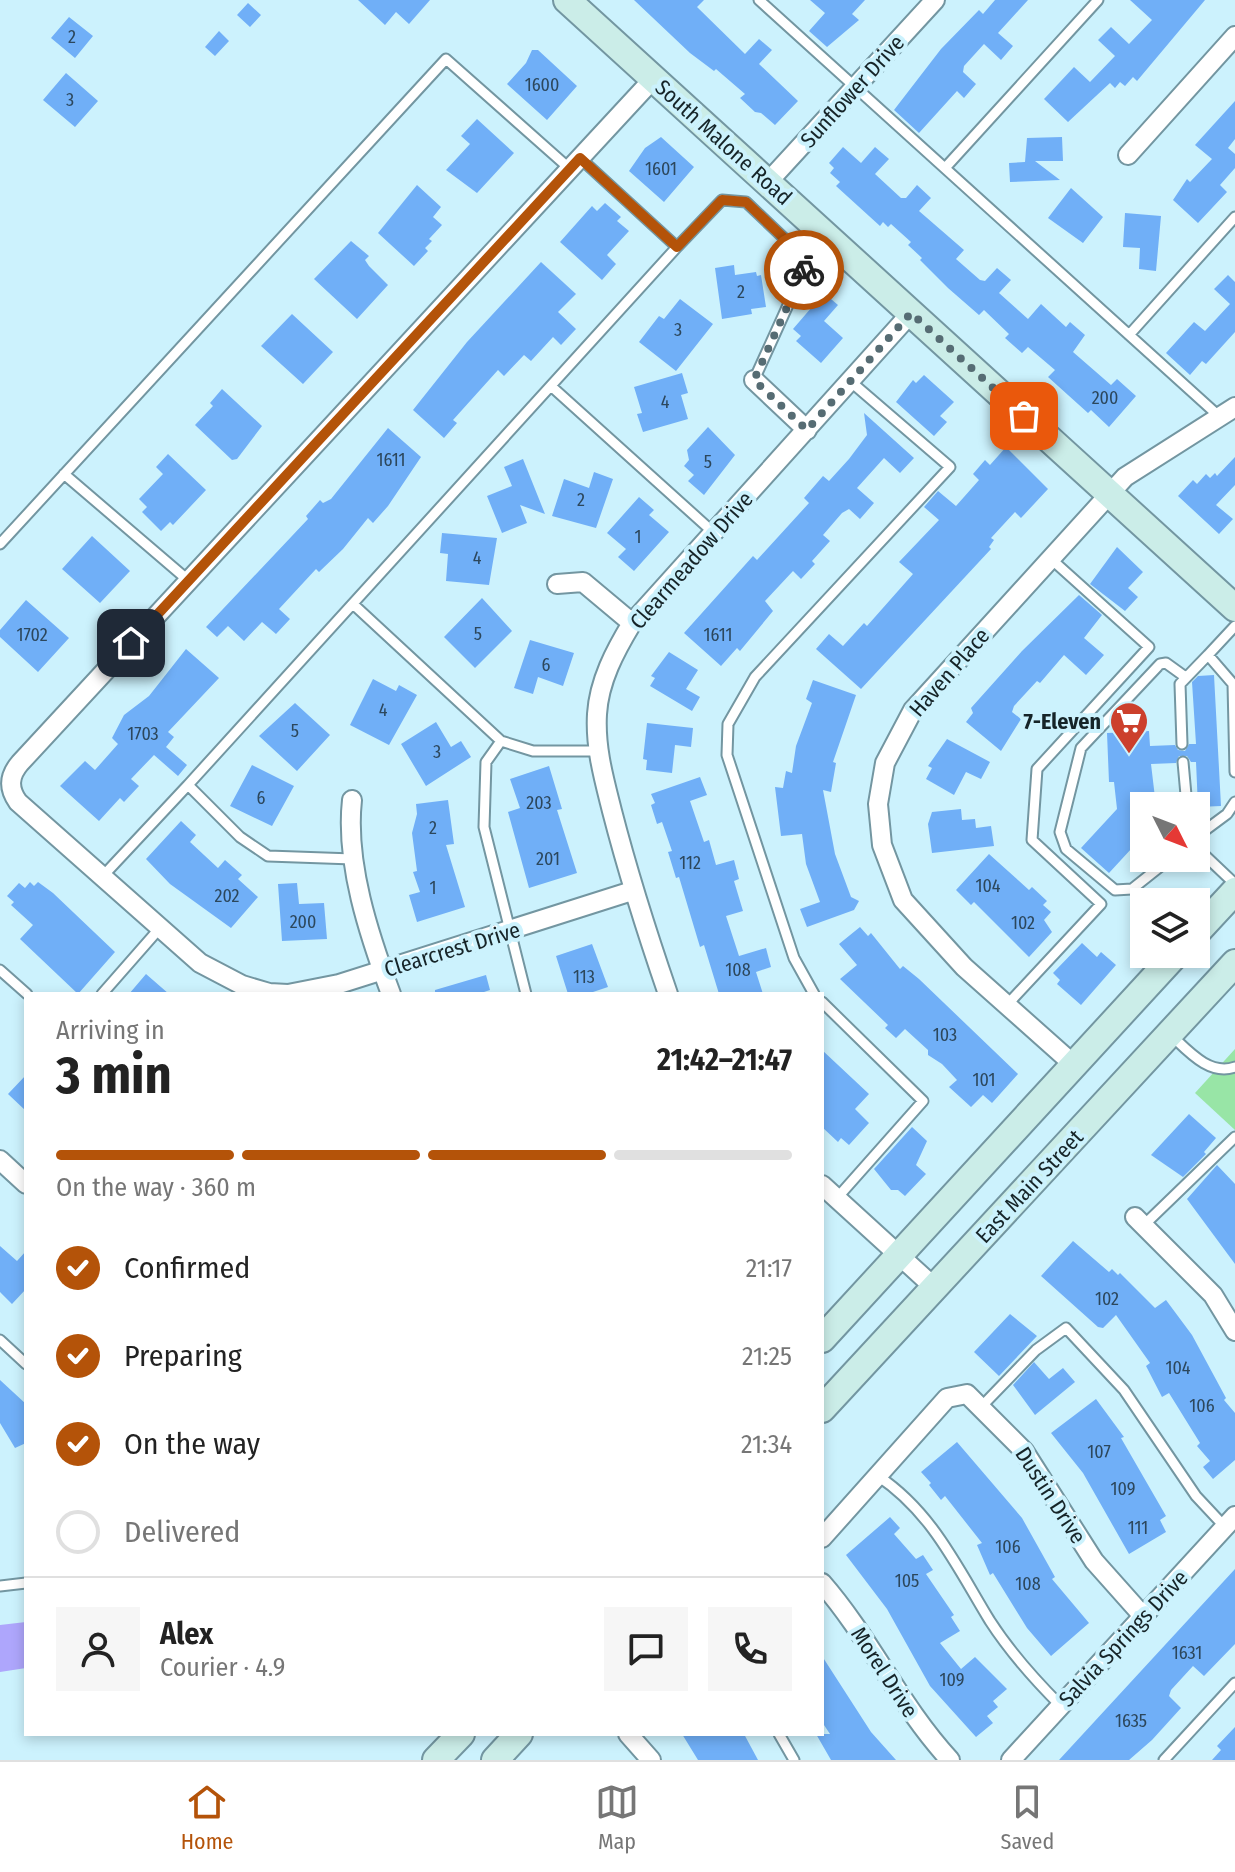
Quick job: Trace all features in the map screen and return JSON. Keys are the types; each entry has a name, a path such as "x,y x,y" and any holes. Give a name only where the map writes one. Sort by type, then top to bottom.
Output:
{"main road":[{"name":"South Malone Road","path":"567,0 1109,493 1232,600"},
{"path":"1210,918 1235,891"},
{"name":"East Main Street","path":"824,1407 1235,963"},
{"path":"824,1337 1163,968"},
{"path":"436,1760 459,1736"},
{"path":"495,1760 517,1736"}],"street":[{"name":"Sunflower Drive","path":"768,182 935,0"},
{"path":"1128,155 1235,36"},
{"path":"189,581 654,78"},
{"name":"Clearmeadow Drive","path":"667,992 632,891 597,751 597,712 602,683 615,651 632,623 911,313"},
{"path":"754,380 807,430"},
{"name":"Haven Place","path":"1073,1064 943,946 903,900 884,855 879,792 885,763 913,710 1109,493 1128,474 1228,412"},
{"name":"Clearcrest Drive","path":"189,581 14,770 10,787 18,802 200,963 242,985 266,992"},
{"path":"557,584 583,582 632,623"},
{"path":"352,800 349,825 353,859 390,992"},
{"name":"Clearcrest Drive","path":"298,992 383,971 632,891"},
{"path":"0,1160 24,1182"},
{"path":"824,1187 935,1288"},
{"path":"1140,1221 1213,1295 1235,1331"},
{"path":"824,1536 947,1398 967,1394 982,1406"},
{"name":"Dustin Drive","path":"982,1406 1024,1451 1094,1561 1143,1616"},
{"name":"Salvia Springs Drive","path":"1011,1760 1230,1522"},
{"name":"Morel Drive","path":"824,1586 852,1620 913,1716 950,1760"},
{"path":"630,1736 651,1760"}],"lane":[{"path":"945,168 1098,0"},
{"path":"761,1 1129,335 1228,412"},
{"path":"0,544 446,59 677,247"},
{"path":"102,877 722,200 746,202 808,261 754,380"},
{"path":"1129,335 1235,217"},
{"path":"813,992 794,958 727,755 728,724 755,677 950,467 850,381"},
{"path":"551,386 714,533"},
{"path":"64,474 189,581"},
{"path":"1006,1006 1101,904 1032,840 1037,769 1149,647 1050,558"},
{"path":"353,604 501,741 533,751 597,751"},
{"path":"1182,744 1180,684 1184,676 1235,626"},
{"path":"1208,655 1233,684 1235,772"},
{"path":"1153,872 1132,889 1123,891 1108,886 1061,840 1081,748 1147,676 1166,663 1184,676"},
{"path":"501,741 486,762 484,827 525,992"},
{"path":"1183,762 1186,792"},
{"path":"188,785 240,837 268,856 353,859"},
{"path":"1210,827 1227,814 1235,802"},
{"path":"1210,860 1235,884"},
{"path":"104,992 159,929"},
{"path":"0,970 25,992"},
{"path":"824,1004 923,1101 837,1198"},
{"path":"1170,1034 1205,1064 1217,1069 1235,1067"},
{"path":"1140,1221 1235,1137"},
{"path":"982,1406 1036,1350 1066,1328 1124,1390 1196,1496 1230,1522"},
{"path":"0,1340 24,1362"},
{"path":"878,1476 897,1489 929,1523 961,1569 991,1622 1028,1672 1061,1706"},
{"path":"0,1586 24,1583"},
{"path":"1164,1760 1235,1683"},
{"path":"780,1736 794,1760"}],"green space":[{"path":"1235,1049 1235,1130 1195,1093"}],"shaded area":[{"path":"24,1622 24,1668 0,1672 0,1625"}],"building":[{"path":"358,0 430,0 409,24 396,12 385,25"},
{"path":"634,0 704,0 697,7 745,54 759,39 772,50 759,64 798,101 775,125 761,113 755,112 740,98 745,94 716,69 714,71 690,53"},
{"path":"810,0 865,0 852,14 859,20 827,47 809,31 825,13"},
{"path":"995,0 1028,0 998,33 1013,46 1001,60 984,44 964,66 963,72 976,84 964,98 957,91 919,133 894,110 941,49 979,10 983,14"},
{"path":"1130,0 1205,0 1137,81 1133,77 1125,86 1120,82 1115,88 1110,83 1068,122 1044,99 1074,67 1090,82 1115,56 1098,40 1111,27 1129,44 1152,20"},
{"path":"248,3 261,15 250,27 237,15"},
{"path":"69,17 93,36 75,58 51,38"},
{"path":"219,31 229,41 215,56 205,47"},
{"path":"532,50 538,50 577,86 547,120 507,84 526,63"},
{"path":"66,73 98,101 75,127 43,100"},
{"path":"1235,101 1235,139 1228,148 1235,154 1235,168 1220,185 1227,192 1198,223 1173,200 1187,179 1190,182 1212,159 1195,145"},
{"path":"477,119 514,153 477,193 446,170 470,144 461,136"},
{"path":"661,137 694,167 664,202 629,171 645,148"},
{"path":"1062,137 1063,161 1035,161 1060,180 1010,182 1009,163 1025,162 1027,138"},
{"path":"843,147 861,163 875,147 889,159 875,174 901,198 906,198 917,185 931,198 919,211 964,250 956,259 980,280 985,281 997,268 1011,280 999,293 1028,319 1041,304 1066,327 1070,322 1085,335 1073,352 1111,385 1117,379 1136,396 1109,427 1091,410 1088,413 1048,377 1055,370 1028,347 1022,353 1005,338 1009,334 984,310 979,315 948,288 920,260 922,258 908,245 911,242 891,224 888,227 883,222 880,226 836,186 840,182 830,173 834,168 829,163"},
{"path":"417,185 441,207 433,217 442,225 429,239 432,241 425,248 428,251 414,266 378,233"},
{"path":"1071,188 1103,217 1083,243 1048,218"},
{"path":"605,203 621,217 617,221 629,231 607,255 616,264 602,280 560,242 592,206 597,211"},
{"path":"1125,213 1161,216 1156,271 1139,269 1140,248 1123,247"},
{"path":"351,241 369,256 365,260 388,285 357,319 314,279"},
{"path":"541,262 576,294 558,312 576,329 561,345 553,337 531,361 524,355 504,376 498,370 453,420 457,423 444,438 413,410 467,342"},
{"path":"734,265 735,275 756,272 757,276 761,275 766,307 751,309 752,314 722,319 715,268"},
{"path":"1228,275 1235,282 1235,332 1206,364 1202,361 1190,375 1166,353 1194,322 1205,331 1230,304 1214,289"},
{"path":"824,293 838,305 824,321 843,338 821,363 796,341 801,336 793,329"},
{"path":"680,299 713,324 676,371 639,342 659,316 664,319"},
{"path":"292,314 333,352 303,384 261,346"},
{"path":"682,373 688,393 681,395 688,419 643,432 637,414 642,413 634,387"},
{"path":"924,375 954,402 940,416 947,422 934,436 896,402 913,380 916,383"},
{"path":"222,389 262,426 237,459 232,460 195,425 213,406 210,403"},
{"path":"864,413 914,458 900,473 884,458 857,488 874,503 860,519 849,509 842,513 823,535 830,541 812,561 815,564 801,579 793,571 765,601 773,611 740,651 737,648 721,666 684,633 753,556 757,560 809,503 804,498 823,476 829,481 849,459 867,435"},
{"path":"708,427 735,455 704,495 688,481 694,475 684,466 689,460 687,450"},
{"path":"388,428 421,457 388,506 373,523 368,518 343,549 319,572 316,569 279,609 290,619 276,634 262,622 244,641 228,626 217,637 206,627 308,519 306,516 320,500 323,503 331,499"},
{"path":"1006,447 1048,489 1021,518 1015,512 991,538 994,540 989,547 991,549 861,689 816,649 829,634 843,646 864,623 867,626 913,574 899,562 939,520 924,507 938,491 956,506 979,480 973,474 985,460 990,465"},
{"path":"168,454 206,490 173,525 170,522 161,531 142,512 147,507 139,499 163,474 156,467"},
{"path":"1235,457 1235,485 1216,505 1233,519 1219,534 1178,496 1193,480 1197,484 1206,474 1210,478 1215,473 1217,476"},
{"path":"523,459 545,514 520,505 527,523 502,533 487,496 512,486 504,467"},
{"path":"594,472 613,479 596,528 552,516 564,479 589,488"},
{"path":"639,497 654,510 649,515 669,532 634,571 618,557 626,549 607,533"},
{"path":"442,533 497,538 489,585 446,581 448,554 440,553"},
{"path":"92,536 130,571 100,603 62,569"},
{"path":"1117,547 1143,572 1128,588 1138,597 1125,611 1090,584"},
{"path":"1079,595 1102,615 1084,638 1104,655 1086,675 1064,655 1040,683 1037,681 1014,706 1012,712 1021,719 1001,751 966,722 973,713 971,708 1022,651"},
{"path":"482,598 512,631 475,668 444,637"},
{"path":"26,600 69,638 38,672 0,637 0,630"},
{"path":"530,640 574,653 563,686 538,677 533,694 514,688"},
{"path":"186,649 219,678 168,732 174,737 166,747 187,765 178,776 154,755 131,779 139,786 124,802 120,798 99,821 60,786 85,761 95,770 118,744 112,738 124,715 149,696"},
{"path":"669,652 698,670 686,689 700,697 692,711 650,686 655,678 651,676"},
{"path":"1214,675 1221,806 1210,806 1210,792 1197,792 1196,762 1191,762 1187,756 1179,756 1176,763 1151,764 1154,792 1130,792 1130,850 1109,873 1081,848 1117,809 1114,782 1109,782 1107,733 1149,731 1150,746 1175,745 1178,750 1185,751 1189,744 1196,744 1192,682 1198,676"},
{"path":"373,679 396,691 399,685 417,695 389,745 350,725"},
{"path":"813,680 856,695 833,762 836,763 831,792 823,790 835,854 851,897 859,901 854,910 807,927 800,909 820,902 806,864 802,834 781,836 775,787 783,788 786,771 792,773 796,746 812,703 806,699"},
{"path":"295,703 330,735 297,771 259,736"},
{"path":"436,722 451,747 461,741 471,757 426,786 401,744"},
{"path":"647,723 693,728 691,747 675,745 672,773 646,770 647,760 643,759"},
{"path":"947,739 990,762 981,779 966,772 954,795 926,779 932,768 928,766"},
{"path":"252,765 294,786 272,826 230,806"},
{"path":"549,766 562,809 557,810 577,873 529,888 508,812 520,808 510,779"},
{"path":"700,777 707,795 690,801 704,842 709,840 716,865 734,860 739,879 734,881 743,911 726,916 739,956 766,948 771,967 756,972 762,992 718,992 704,945 700,947 679,877 676,878 668,852 672,851 662,822 657,824 651,794"},
{"path":"448,800 454,844 446,845 465,907 417,922 409,895 420,892 413,872 417,871 412,833 416,804"},
{"path":"961,809 962,820 975,819 976,828 991,826 994,846 932,853 928,824 932,812"},
{"path":"181,821 196,835 190,842 218,868 225,860 242,875 238,879 258,897 231,928 170,884 146,859"},
{"path":"989,854 1029,890 1032,887 1047,901 1043,905 1051,912 1044,920 1052,932 1029,957 974,902 971,905 956,890"},
{"path":"30,882 34,886 38,882 115,952 80,992 76,992 20,939 33,925 11,905 14,902 7,896 19,883 25,888"},
{"path":"297,883 299,904 324,903 327,939 282,941 278,884"},
{"path":"860,927 868,936 871,933 900,969 903,966 919,979 1018,1074 992,1103 983,1095 971,1107 949,1087 957,1080 928,1055 928,1050 905,1029 896,1038 885,1028 888,1025 840,979 857,965 839,944"},
{"path":"1082,943 1097,957 1101,952 1116,965 1081,1005 1057,984 1060,980 1053,973"},
{"path":"592,944 608,987 593,992 567,992 556,956"},
{"path":"146,974 167,992 131,992"},
{"path":"486,975 490,990 435,992"},
{"path":"824,1052 869,1094 855,1109 869,1123 849,1145 841,1138 838,1142 824,1129"},
{"path":"24,1077 24,1109 8,1094"},
{"path":"1189,1114 1216,1138 1204,1152 1206,1154 1183,1177 1151,1155"},
{"path":"912,1127 927,1141 916,1165 926,1174 905,1196 898,1190 891,1190 874,1169"},
{"path":"1217,1165 1235,1184 1235,1264 1187,1199"},
{"path":"1073,1241 1109,1272 1112,1269 1118,1275 1120,1273 1155,1308 1166,1300 1192,1335 1226,1398 1224,1400 1235,1413 1235,1460 1213,1479 1203,1467 1210,1461 1197,1446 1200,1443 1169,1393 1162,1397 1146,1366 1150,1363 1116,1315 1103,1328 1098,1327 1041,1276"},
{"path":"0,1246 17,1261 24,1253 24,1291 12,1304 0,1292"},
{"path":"1010,1314 1037,1336 999,1376 974,1352"},
{"path":"1034,1362 1049,1379 1063,1368 1075,1382 1035,1415 1013,1385"},
{"path":"0,1380 24,1402 24,1444 15,1448 0,1423"},
{"path":"1096,1399 1124,1437 1121,1438 1166,1516 1160,1520 1166,1532 1129,1554 1083,1473 1051,1433"},
{"path":"957,1442 1022,1518 1055,1577 1052,1579 1089,1623 1051,1656 1027,1628 993,1573 990,1575 977,1545 982,1543 945,1496 941,1500 921,1472"},
{"path":"890,1517 900,1528 894,1534 916,1559 923,1555 933,1570 926,1574 954,1615 951,1617 960,1631 940,1643 961,1669 975,1657 1007,1689 993,1701 998,1707 987,1716 993,1723 976,1737 930,1686 887,1609 846,1555"},
{"path":"1235,1569 1235,1644 1204,1676 1193,1666 1171,1690 1169,1696 1181,1708 1152,1740 1129,1760 1059,1760"},
{"path":"824,1659 871,1732 896,1760 831,1760 817,1736 830,1734 824,1725"},
{"path":"1235,1727 1235,1760 1212,1760 1221,1750 1217,1746"},
{"path":"683,1736 745,1736 758,1760 698,1760"}],"way so far":[{"path":"804,270 754,380 807,430 911,313 1024,416"}],"place":[{"name":"7-Eleven","path":"1129,755"}],"route":[{"path":"131,643 580,158 677,247 722,200 746,202 808,261 804,270"}]}
